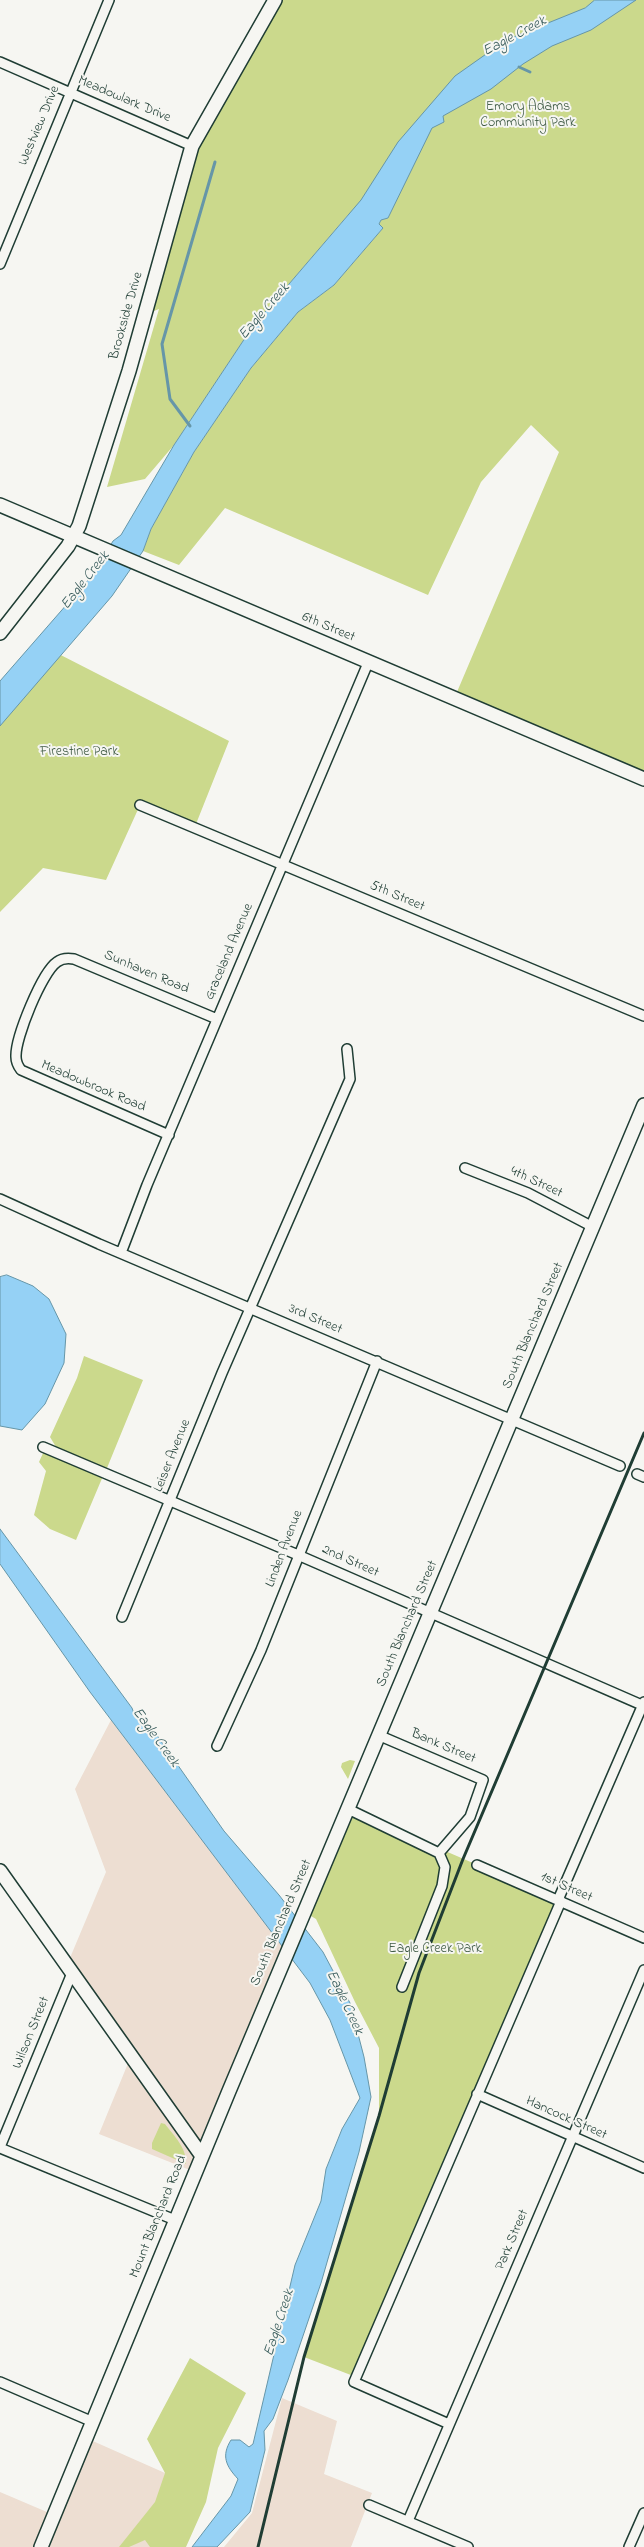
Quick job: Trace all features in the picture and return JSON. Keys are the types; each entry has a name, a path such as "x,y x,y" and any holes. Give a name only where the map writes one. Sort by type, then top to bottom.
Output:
{"street":[{"name":"Westview Drive","path":"0,264 109,0"},
{"name":"Brookside Drive","path":"0,633 74,537 85,509 129,371 192,146 275,0"},
{"name":"Meadowlark Drive","path":"0,62 192,146"},
{"name":"6th Street","path":"0,505 368,663 644,779"},
{"name":"Graceland Avenue","path":"121,1253 217,1019 368,663"},
{"name":"5th Street","path":"140,805 644,1016"},
{"name":"Sunhaven Road","path":"16,1057 22,1032 42,982 49,970 64,958 74,959 95,966 217,1019"},
{"name":"Leiser Avenue","path":"122,1616 251,1307 350,1079 347,1049"},
{"name":"Meadowbrook Road","path":"16,1057 21,1070 34,1078 169,1135"},
{"name":"South Blanchard Street","path":"202,2156 644,1105"},
{"name":"4th Street","path":"465,1168 528,1193 593,1227"},
{"name":"3rd Street","path":"0,1200 620,1466"},
{"name":"Linden Avenue","path":"217,1746 258,1656 376,1361"},
{"name":"2nd Street","path":"43,1447 643,1704"},
{"path":"449,2424 354,2382 643,1704"},
{"name":"Bank Street","path":"378,1735 483,1780 470,1817 439,1852"},
{"path":"348,1809 439,1852 444,1867 442,1886 402,1987"},
{"name":"1st Street","path":"477,1864 644,1938"},
{"name":"Mount Blanchard Road","path":"0,1872 202,2156 41,2547"},
{"name":"Park Street","path":"408,2521 644,1970"},
{"name":"Wilson Street","path":"0,2148 72,1973"},
{"name":"Hancock Street","path":"477,2094 644,2168"},
{"path":"0,2148 175,2220"},
{"path":"0,2382 93,2422"},
{"path":"369,2505 462,2546"},
{"path":"629,2547 644,2513"}],"shaded area":[{"path":"111,1720 284,1948 195,2172 99,2134 131,2056 67,1965 106,1872 75,1789"},
{"path":"282,2398 337,2421 324,2474 372,2493 351,2547 224,2547 252,2513"},
{"path":"86,2438 165,2473 157,2547 0,2547 0,2492 54,2515"}],"green space":[{"name":"Emory Adams Community Park","path":"275,0 644,0 644,779 454,699 559,452 531,425 481,482 428,595 225,508 179,565 143,551 151,529 194,452 251,368 298,312 334,285 383,228 379,224 381,220 388,218 401,189 348,215 253,326 174,445 145,479 107,487 159,309 144,315 192,146"},
{"name":"Firestine Park","path":"47,648 229,741 194,829 140,805 106,880 43,868 0,912 0,703"},
{"path":"84,1356 143,1380 107,1468 56,1447 50,1437 77,1378"},
{"path":"44,1451 103,1476 76,1540 50,1529 34,1515 46,1471 39,1462"},
{"path":"350,1760 355,1761 348,1779 341,1767 342,1763"},
{"name":"Eagle Creek Park","path":"348,1809 561,1901 356,2377 304,2357 379,2116 379,2048 355,2002 316,1919 304,1912"},
{"path":"161,2123 165,2124 179,2142 186,2158 186,2164 152,2149 152,2143"},
{"path":"190,2358 246,2393 218,2448 206,2502 186,2547 150,2547 145,2540 129,2547 119,2547 155,2502 165,2473 147,2439"}],"water":[{"name":"Eagle Creek","path":"595,0 636,0 591,30 552,46 523,64 491,89 443,116 444,122 432,128 388,218 381,220 379,224 383,228 334,285 298,312 251,368 194,452 151,529 143,551 112,596 0,726 0,681 95,572 113,541 121,535 174,445 253,326 361,200 398,142 455,76 506,40 585,8"},
{"path":"7,1275 33,1286 49,1299 66,1334 64,1363 45,1404 22,1430 0,1426 0,1277"},
{"name":"Eagle Creek","path":"0,1529 132,1708 136,1716 143,1722 149,1724 224,1831 279,1895 323,1952 350,2003 364,2057 371,2097 359,2152 321,2283 273,2419 264,2431 265,2450 250,2512 217,2547 192,2547 231,2496 238,2479 230,2470 226,2461 226,2451 231,2440 240,2440 249,2447 253,2444 295,2265 321,2201 326,2169 342,2129 360,2098 330,2020 310,1983 90,1692 0,1564"}],"waterway":[{"path":"519,67 530,72"},
{"path":"190,426 170,399 162,344 215,162"}],"railway":[{"path":"258,2547 304,2357 379,2116 419,1973 463,1859 644,1433"}]}
